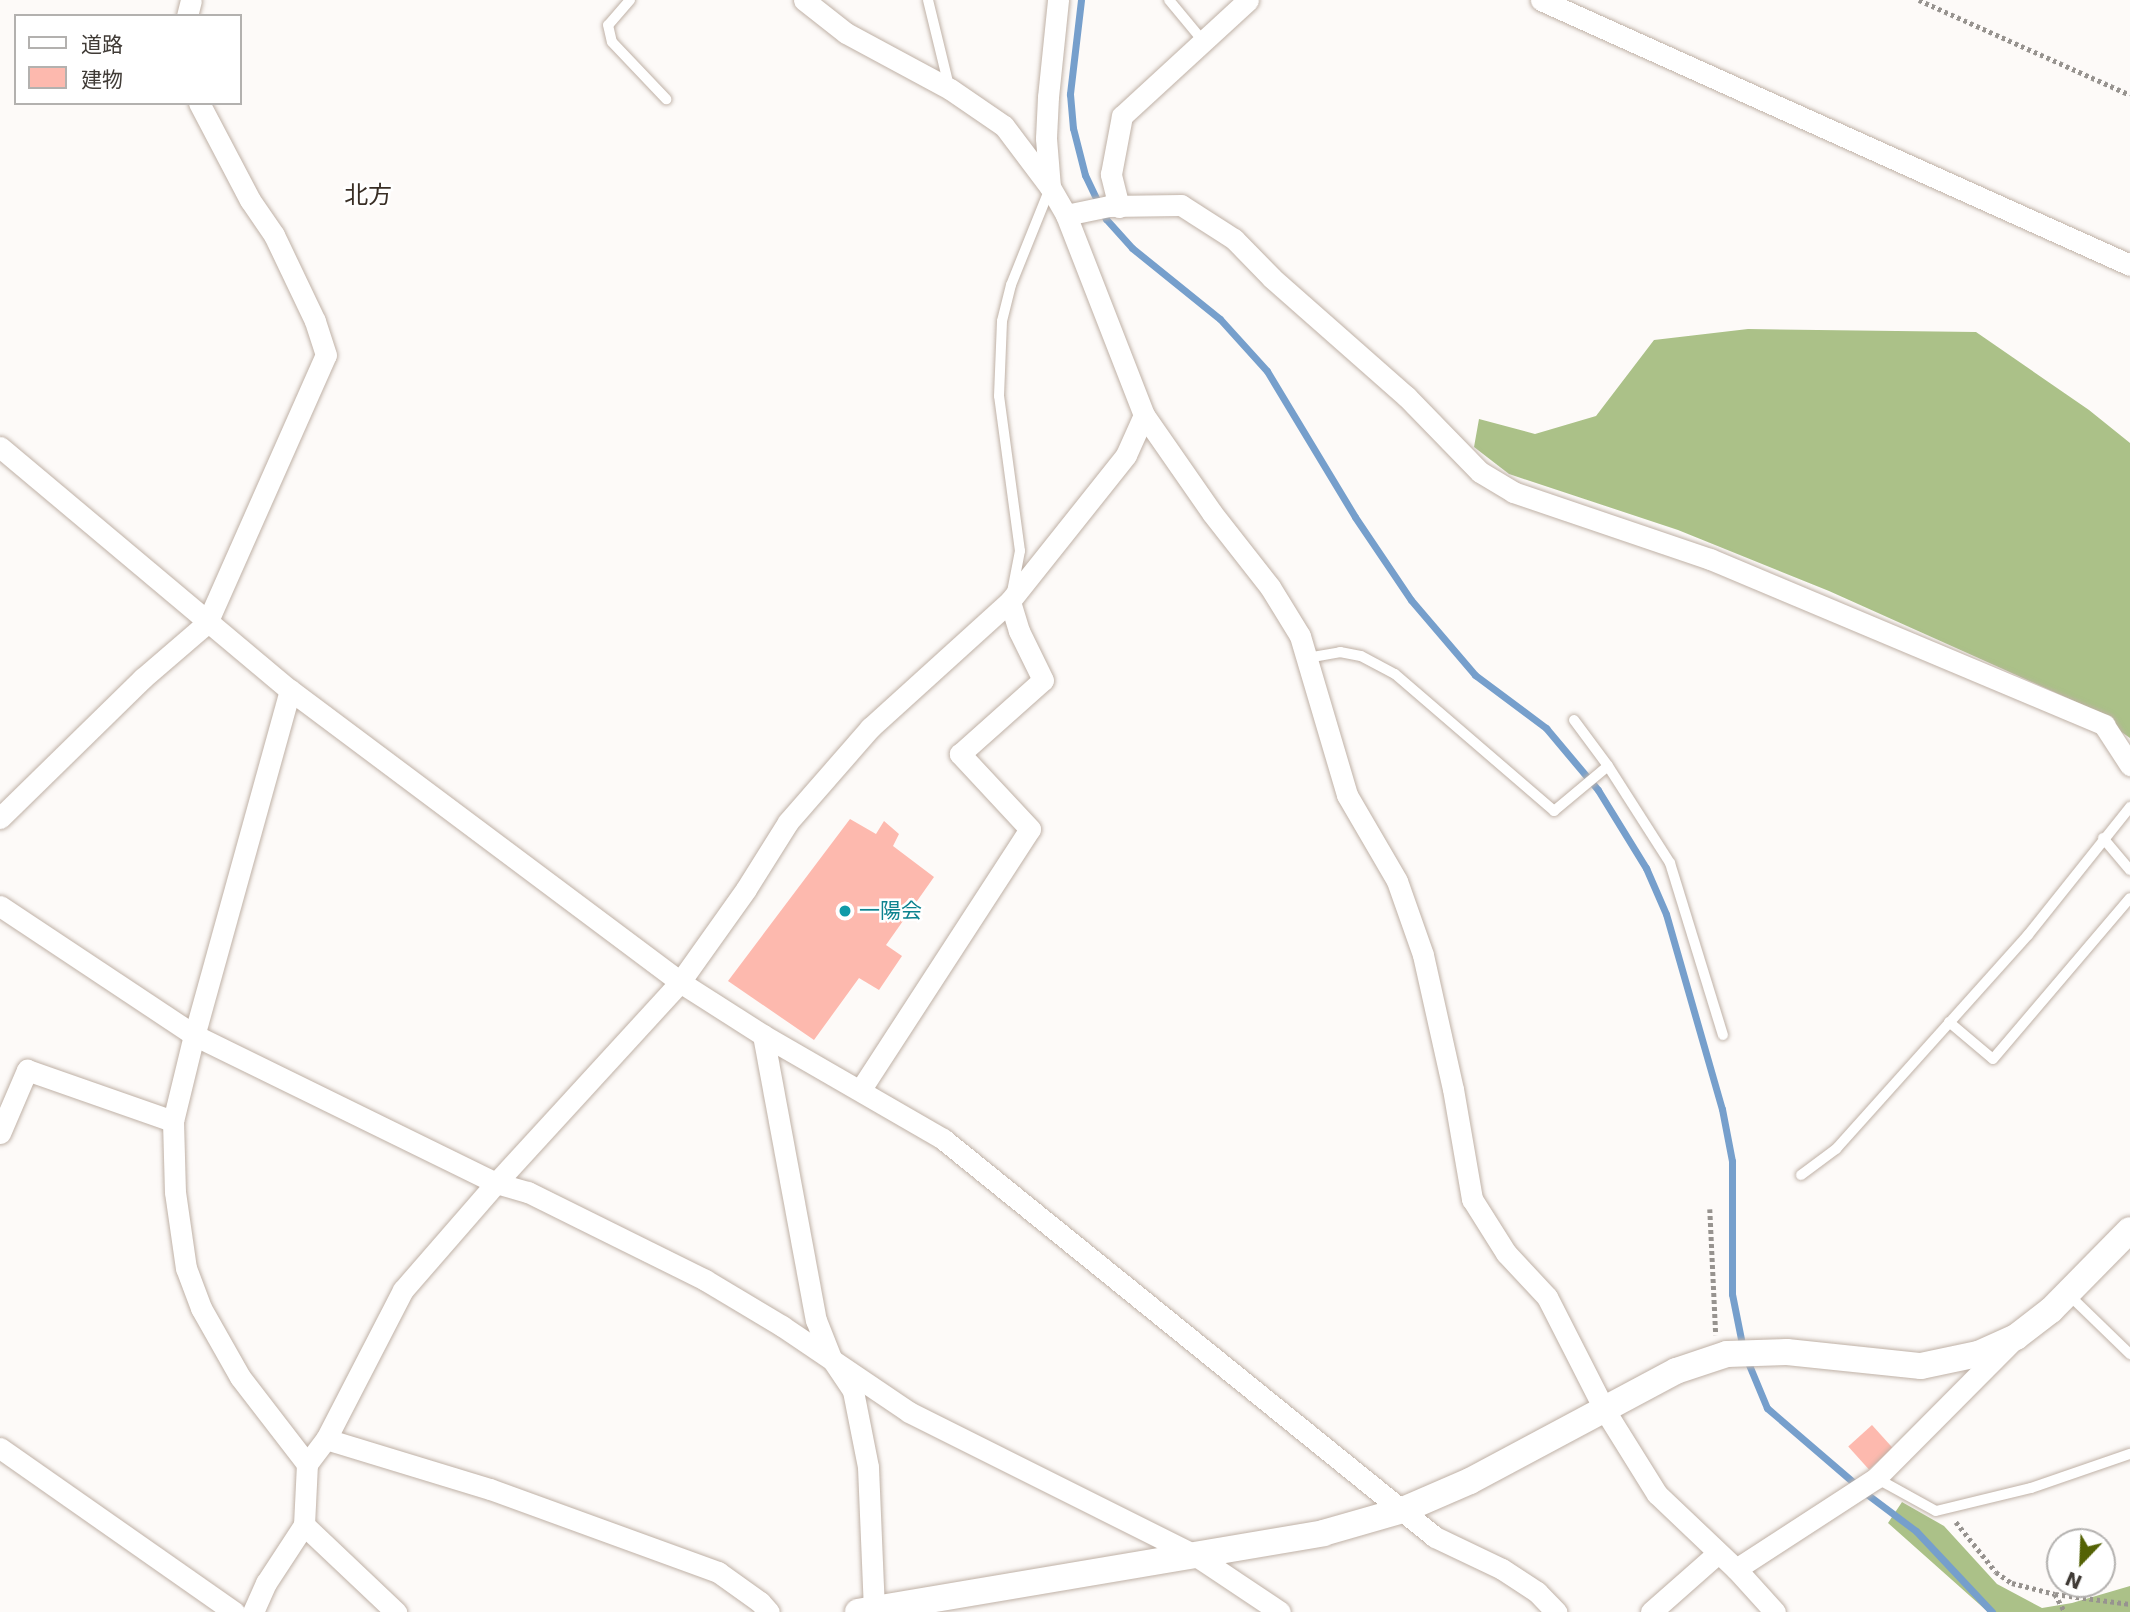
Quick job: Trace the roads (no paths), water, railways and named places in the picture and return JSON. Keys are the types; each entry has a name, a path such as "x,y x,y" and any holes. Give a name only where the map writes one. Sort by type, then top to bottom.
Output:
{"street":[{"path":"804,0 846,33 950,89 1004,126 1050,187 1077,213 1144,415 1212,513 1270,587 1300,636 1347,795 1397,881 1423,955 1453,1088 1472,1199 1506,1253 1547,1297 1604,1409 1657,1494 1736,1569 1775,1612"},
{"path":"1050,187 1046,138 1058,0"},
{"path":"1114,206 1111,174 1122,116 1248,0"},
{"path":"1541,0 2130,265"},
{"path":"0,818 143,678 207,623 326,355 315,321 274,235 250,200 200,105"},
{"path":"1077,213 1114,206 1181,205 1234,239 1272,278 1406,396 1480,472 1513,492 1710,559 2104,725 2130,765"},
{"path":"253,1612 266,1583 304,1525 307,1464 326,1439 403,1290 496,1183 680,982 746,889 788,822 870,728 1010,601 1126,455 1144,415"},
{"path":"0,447 290,690 680,982 763,1035 861,1089 943,1139 1435,1537 1502,1569 1537,1592 1556,1612"},
{"path":"861,1089 1030,829 960,754 1043,680 1018,631 1010,601"},
{"path":"290,690 194,1035 173,1121 178,1228 186,1268 201,1308 240,1377 307,1464"},
{"path":"0,906 194,1035 496,1183 528,1192 705,1280 831,1358 909,1412 1195,1555 1280,1612"},
{"path":"763,1035 816,1320 831,1358 853,1391 868,1467 869,1610 1323,1533 1402,1510 1469,1481 1676,1371 1722,1356 1759,1352 1921,1366 1978,1354 2016,1337"},
{"path":"0,1133 27,1070 173,1121"},
{"path":"1736,1569 1870,1481 2016,1337 2067,1293 2130,1230"},
{"path":"326,1439 490,1489 718,1572 760,1602 769,1612"},
{"path":"0,1448 234,1612"},
{"path":"304,1525 396,1612"},
{"path":"1651,1612 1718,1553"}],"lane":[{"path":"630,0 608,25 612,43 666,99"},
{"path":"928,0 950,89"},
{"path":"1169,0 1203,41"},
{"path":"1010,601 1020,551 999,396 1002,321 1011,285 1050,187"},
{"path":"1307,659 1340,652 1361,656 1395,674 1554,811 1604,770"},
{"path":"1574,720 1604,770 1670,863 1723,1035"},
{"path":"1801,1175 1836,1149 2028,935 2130,807"},
{"path":"2103,838 2130,870"},
{"path":"1950,1022 1993,1059 2130,898"},
{"path":"2067,1293 2130,1354"},
{"path":"1870,1481 1936,1511 2031,1488 2130,1454"}],"waterway":[{"path":"1081,0 1070,94 1073,128 1085,175 1106,219 1132,248 1220,319 1267,371 1355,517 1411,600 1475,675 1546,728 1598,790 1646,868 1666,914 1722,1109 1732,1161 1732,1294 1743,1349"},
{"path":"1747,1360 1767,1408 1868,1495 1916,1531 1992,1612"}],"place":[{"name":"一陽会","path":"845,911"}],"district":[{"name":"北方","path":"368,196"}]}
